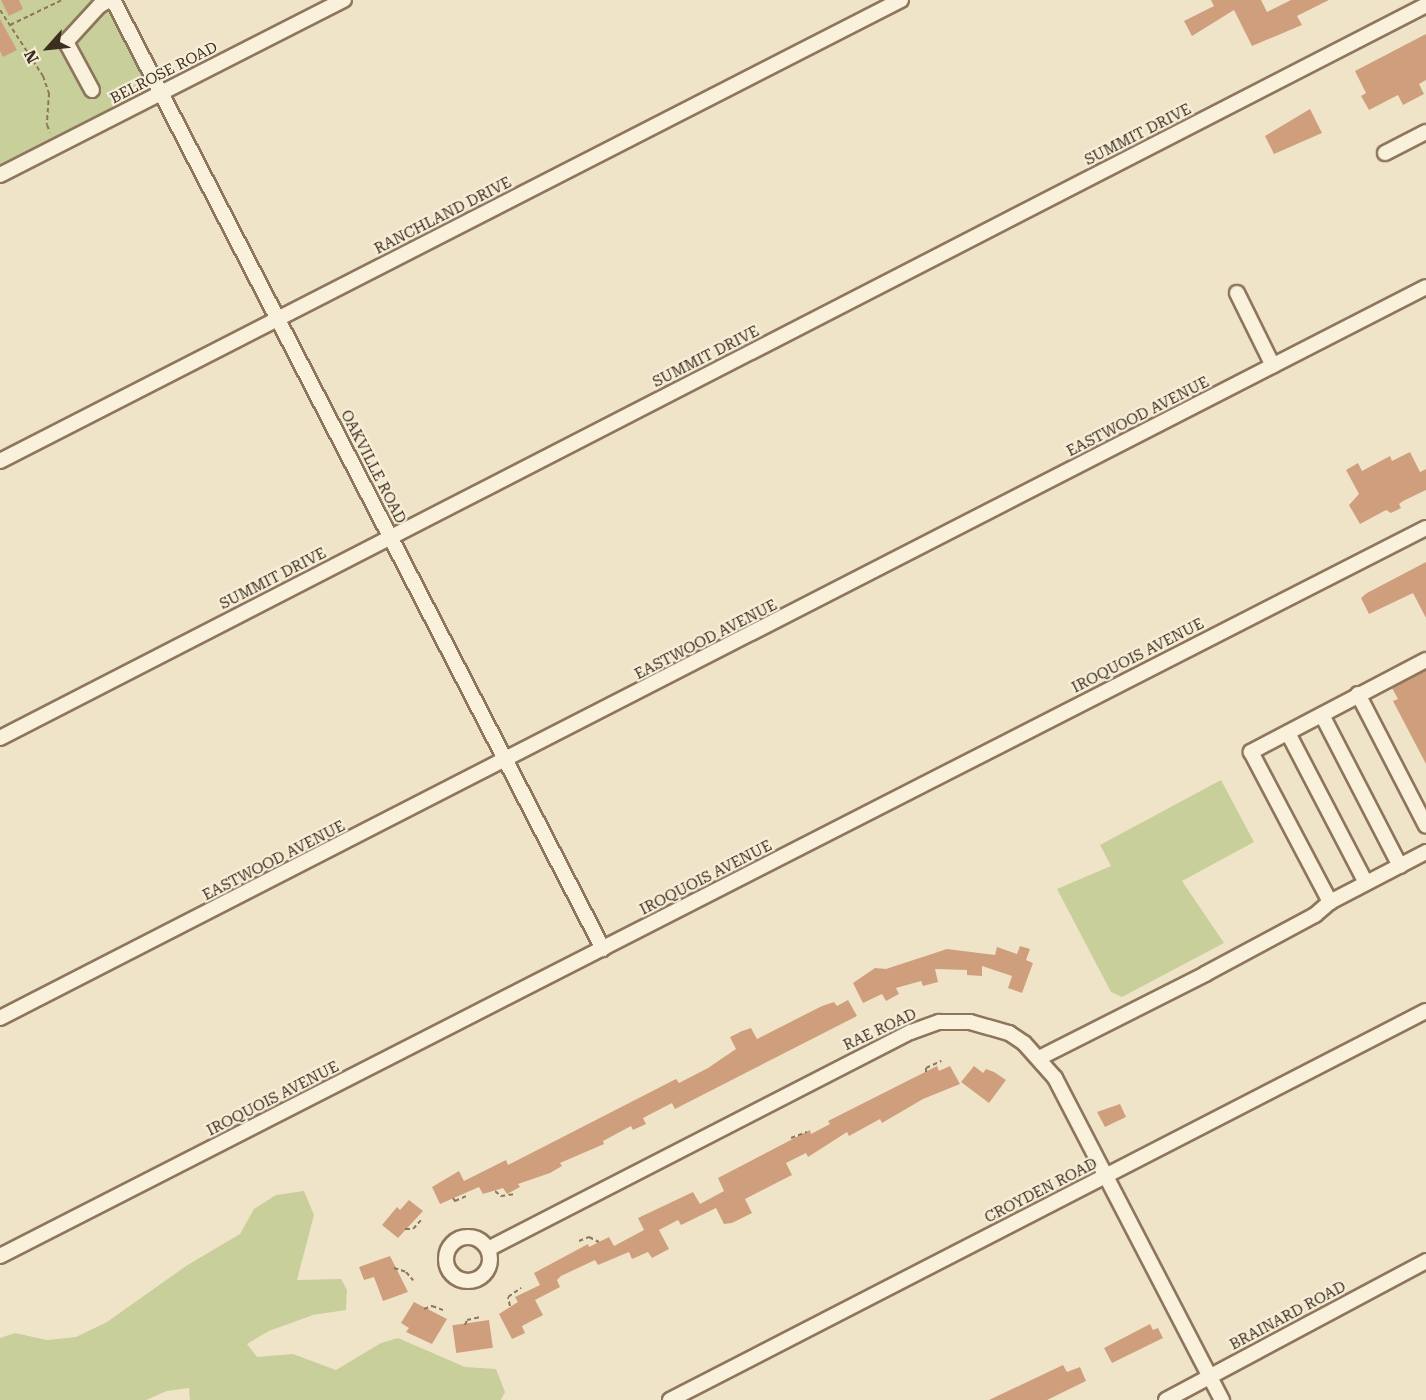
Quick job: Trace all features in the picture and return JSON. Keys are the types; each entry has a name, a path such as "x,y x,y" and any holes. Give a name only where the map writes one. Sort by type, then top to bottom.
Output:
{"street":[{"path":"92,90 66,42 99,6 111,0"},
{"name":"OAKVILLE ROAD","path":"111,0 279,318 603,949"},
{"name":"BELROSE ROAD","path":"0,175 344,0"},
{"name":"RANCHLAND DRIVE","path":"0,461 901,0"},
{"name":"SUMMIT DRIVE","path":"0,738 1426,5"},
{"path":"1385,153 1426,132"},
{"name":"EASTWOOD AVENUE","path":"0,1018 507,761 1426,287"},
{"path":"1237,293 1273,366"},
{"name":"IROQUOIS AVENUE","path":"0,1256 1426,528"},
{"path":"1330,902 1251,752 1426,660"},
{"path":"1358,694 1426,826"},
{"path":"1322,715 1400,866"},
{"path":"1288,733 1366,883"},
{"path":"1041,1057 1253,949 1315,915 1330,902 1426,852"},
{"name":"CROYDEN ROAD","path":"670,1400 1426,1011"},
{"name":"RAE ROAD","path":"488,1249 923,1027 955,1020 990,1026 1009,1033 1041,1057 1106,1176 1222,1400"},
{"name":"BRAINARD ROAD","path":"1166,1400 1426,1261"}],"path":[{"path":"9,26 62,0"},
{"path":"0,10 22,50 33,59 49,93 46,125 50,132"},
{"path":"926,1072 926,1068 940,1061"},
{"path":"791,1138 807,1132"},
{"path":"495,1191 501,1196 516,1194"},
{"path":"453,1198 456,1201 466,1196"},
{"path":"405,1229 413,1229 423,1218"},
{"path":"579,1240 589,1237 599,1242"},
{"path":"394,1268 406,1272 413,1280"},
{"path":"510,1306 508,1297 521,1288"},
{"path":"424,1309 430,1306 443,1310"},
{"path":"465,1325 467,1320 481,1317"}],"green space":[{"path":"0,0 113,0 162,93 0,175"},
{"path":"1221,780 1254,842 1182,881 1224,943 1122,997 1111,992 1057,889 1111,866 1100,845"},
{"path":"304,1191 314,1215 297,1280 341,1279 347,1290 346,1310 313,1315 269,1331 247,1344 257,1357 293,1354 336,1370 381,1343 398,1338 465,1367 496,1369 505,1392 501,1400 190,1400 189,1388 167,1391 146,1400 0,1400 0,1338 15,1333 47,1340 76,1337 107,1322 186,1266 240,1234 254,1209 276,1195"}],"building":[{"path":"1,0 19,0 23,9 9,16"},
{"path":"1211,0 1261,0 1267,12 1291,0 1329,0 1297,16 1302,25 1252,46 1234,10 1192,36 1184,21 1214,6"},
{"path":"0,19 17,50 3,57 0,51"},
{"path":"1426,34 1426,80 1419,84 1424,94 1403,105 1398,95 1369,110 1361,96 1366,93 1355,71"},
{"path":"1310,109 1322,133 1274,154 1265,136"},
{"path":"1410,452 1420,472 1426,469 1426,490 1403,501 1399,504 1401,508 1391,513 1386,510 1360,524 1349,505 1359,494 1346,470 1358,463 1362,471 1390,456 1392,461"},
{"path":"1426,562 1426,618 1413,593 1369,614 1361,598"},
{"path":"1426,670 1426,764 1393,701 1398,699 1392,688"},
{"path":"1020,946 1030,949 1026,960 1033,963 1022,993 1008,988 1012,976 982,966 982,976 967,975 967,970 935,969 938,982 923,986 921,981 896,988 899,994 886,1001 882,994 863,1003 853,983 875,968 886,969 947,949 995,955 997,947 1017,954"},
{"path":"848,1000 857,1016 675,1109 672,1103 643,1118 646,1124 633,1130 631,1126 603,1141 604,1144 560,1163 562,1166 550,1173 518,1184 520,1187 507,1194 503,1188 483,1194 479,1187 440,1204 432,1187 459,1171 464,1181 506,1160 508,1165 676,1079 679,1083 708,1068 736,1049 730,1037 742,1031 751,1028 757,1039 822,1006 834,1002 837,1006"},
{"path":"937,1066 939,1071 950,1066 960,1084 923,1099 882,1123 880,1119 849,1136 847,1132 808,1157 806,1153 786,1163 792,1175 745,1199 752,1213 732,1223 724,1224 716,1208 681,1225 678,1220 659,1230 669,1249 652,1258 648,1252 632,1259 629,1252 598,1265 595,1260 561,1276 557,1280 560,1287 535,1300 543,1315 522,1326 525,1333 512,1339 499,1314 518,1302 515,1297 540,1285 534,1273 588,1244 589,1247 609,1237 614,1246 644,1230 638,1218 693,1192 700,1204 724,1191 718,1178 810,1130 811,1134 830,1124 828,1121"},
{"path":"974,1066 983,1073 986,1069 1006,1080 989,1103 961,1082"},
{"path":"1120,1104 1126,1117 1105,1127 1097,1112"},
{"path":"409,1200 423,1211 398,1238 382,1225 397,1207 400,1210"},
{"path":"390,1256 408,1292 383,1301 374,1277 364,1280 359,1267"},
{"path":"414,1302 447,1319 432,1344 406,1332 409,1328 401,1323"},
{"path":"489,1320 493,1348 456,1353 452,1325"},
{"path":"1150,1324 1153,1330 1158,1328 1163,1338 1112,1363 1104,1348"},
{"path":"1063,1365 1067,1372 1080,1367 1086,1381 1047,1400 989,1400"}]}
